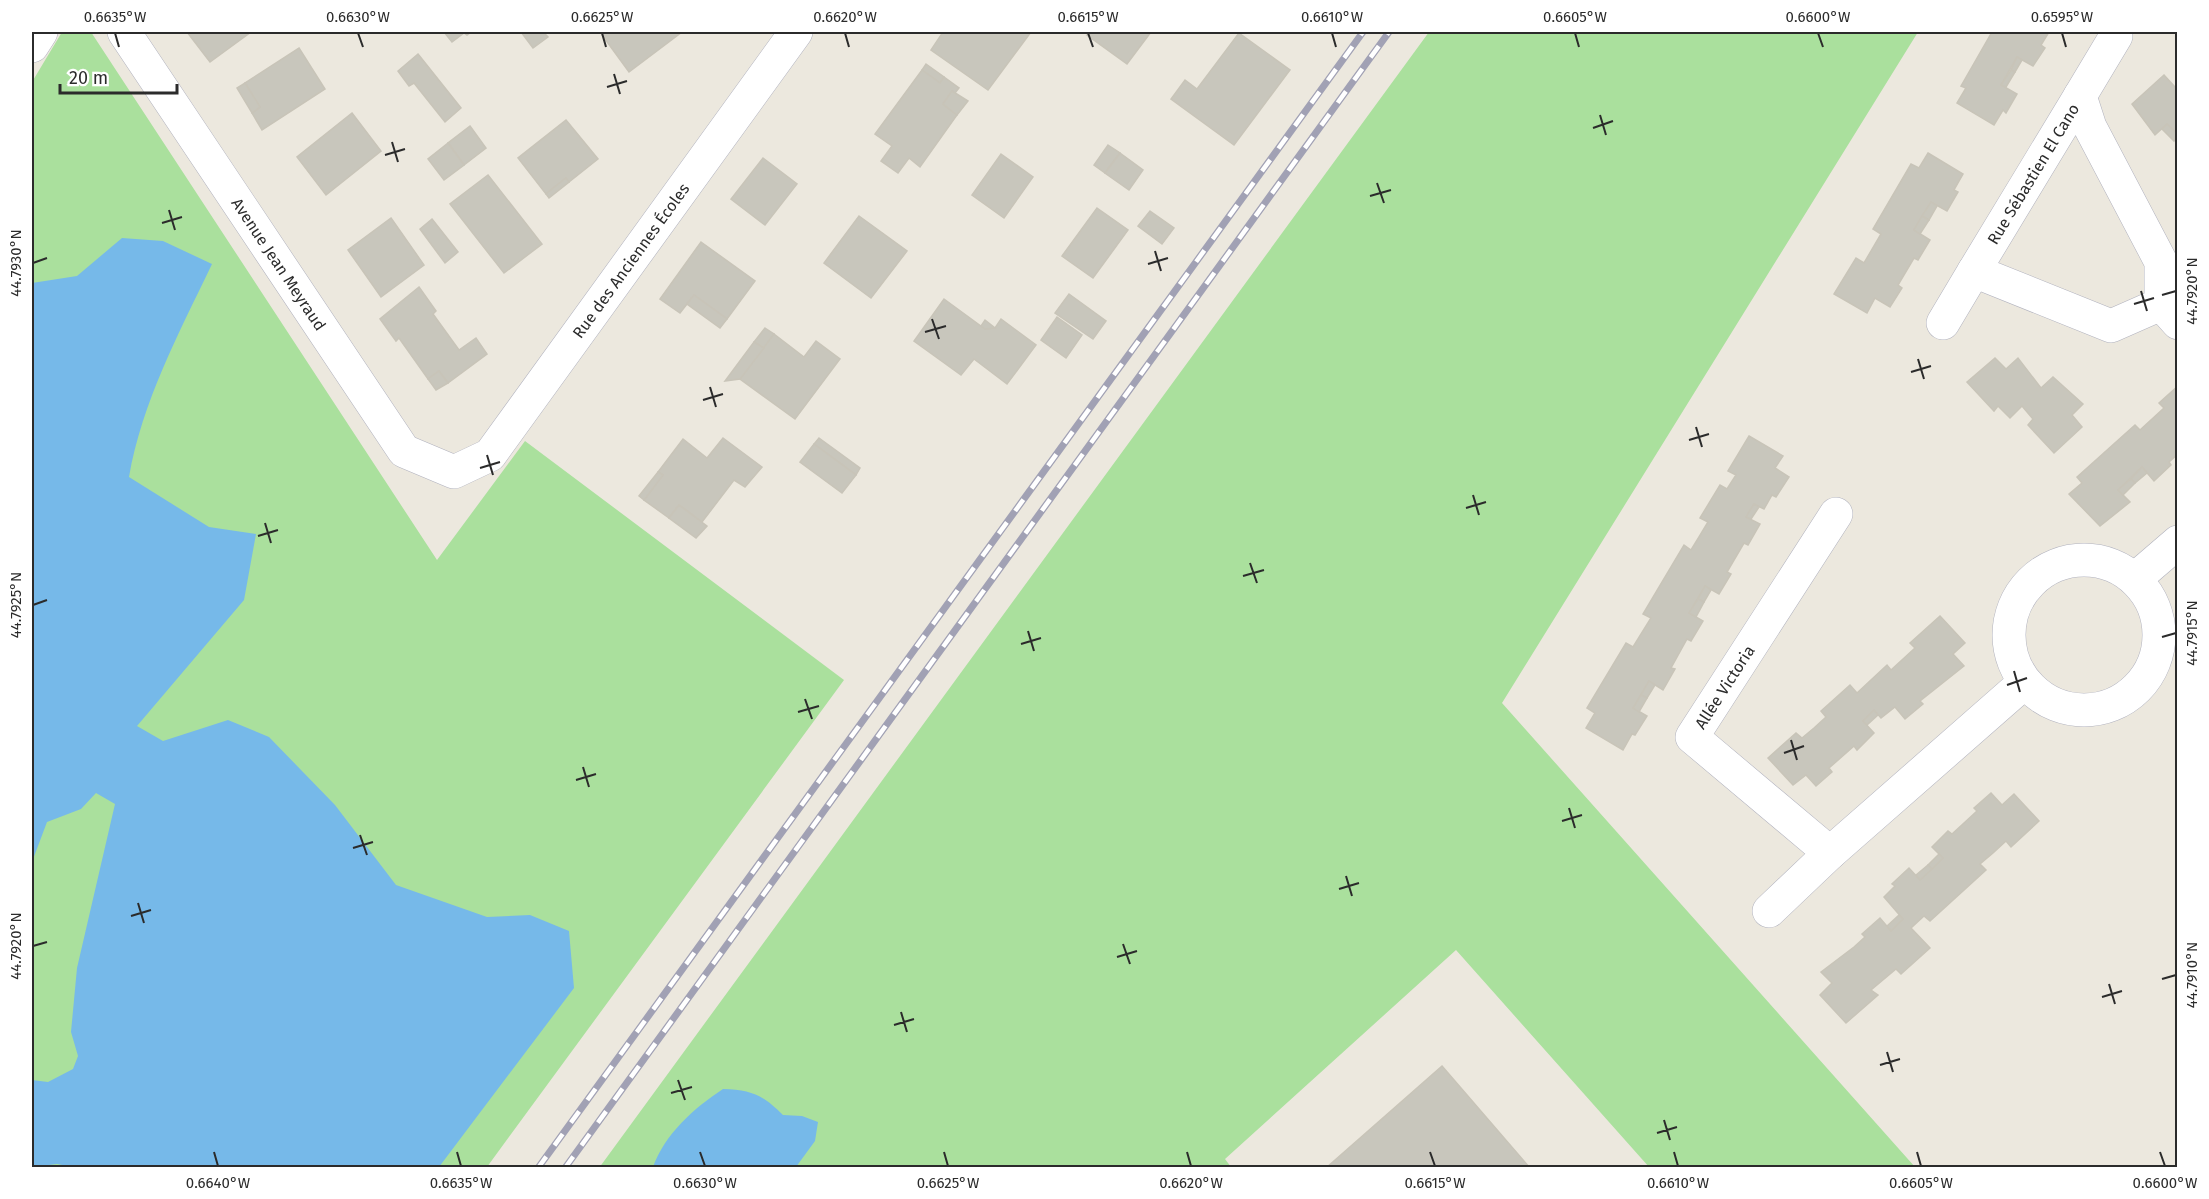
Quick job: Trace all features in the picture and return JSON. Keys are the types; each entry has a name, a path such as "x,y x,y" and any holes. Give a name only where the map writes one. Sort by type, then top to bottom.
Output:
{"street":[{"path":"32,46 41,32"},
{"name":"Avenue Jean Meyraud","path":"124,32 404,451 454,472"},
{"name":"Rue des Anciennes Écoles","path":"454,472 490,455 796,32"},
{"path":"2080,96 2116,36"},
{"name":"Rue Sébastien El Cano","path":"2080,96 2091,127 2160,262 2169,313 2111,326 1974,271 2080,96"},
{"path":"1942,323 1974,271"},
{"name":"Allée Victoria","path":"1830,854 1692,737 1836,514"},
{"path":"2135,579 2178,542"},
{"path":"2090,559 2114,566 2135,579 2150,598 2158,622 2159,639 2151,670 2136,690 2115,704 2082,710 2066,708 2043,698 2025,682 2013,660 2008,636 2016,604 2024,589 2042,572 2065,562 2090,559"},
{"path":"1769,911 1830,854 2025,682"}],"green space":[{"path":"62,32 91,32 437,560 525,441 844,680 487,1167 32,1168 32,82"},
{"path":"1429,32 1918,32 1502,703 1915,1167 1649,1167 1456,950 1225,1159 1231,1167 599,1168"}],"water":[{"path":"122,238 163,241 212,264 152,395 129,477 209,527 256,534 244,600 137,726 163,741 228,720 269,737 335,805 396,885 487,917 530,915 569,931 574,988 439,1167 78,1168 57,1164 32,1167 32,1080 48,1082 73,1069 78,1056 71,1032 77,968 115,804 96,793 81,809 47,822 32,862 32,283 77,276"},
{"path":"723,1089 749,1092 763,1098 783,1115 802,1116 818,1122 815,1141 796,1167 653,1167 673,1133 702,1105"}],"building":[{"path":"187,32 251,32 210,62"},
{"path":"444,32 471,32 467,35 464,33 452,42"},
{"path":"521,32 543,32 548,37 533,48"},
{"path":"607,32 682,32 629,72 602,35"},
{"path":"943,32 1031,32 988,90 931,50"},
{"path":"1086,32 1151,32 1127,64"},
{"path":"1992,32 2049,32 2041,45 2045,48 2033,66 2017,57 2001,85 2017,94 2006,113 2003,110 1994,125 1957,103 1966,88 1961,86"},
{"path":"1239,33 1290,70 1234,145 1171,99 1185,80 1197,89"},
{"path":"299,48 325,89 262,130 252,113 260,107 245,83"},
{"path":"418,54 461,108 445,122 414,83 409,86 398,71"},
{"path":"2017,57 2022,60 2015,72 2011,70"},
{"path":"926,64 944,77 940,83 922,70"},
{"path":"922,70 940,83 944,77 959,88 955,93 952,91 943,104 957,115 920,167 909,158 898,173 881,161 892,146 875,134"},
{"path":"2011,70 2015,72 2006,87 2001,85"},
{"path":"2164,75 2175,87 2178,85 2178,135 2167,124 2155,135 2132,104"},
{"path":"245,83 260,107 252,113 237,88"},
{"path":"952,91 968,101 957,115 943,104"},
{"path":"352,113 381,151 326,195 297,157"},
{"path":"566,120 598,159 569,182 566,178 546,194 518,158"},
{"path":"2167,124 2178,135 2174,141 2162,129"},
{"path":"470,126 486,148 464,165 448,143"},
{"path":"448,143 464,165 444,180 428,159"},
{"path":"1108,145 1120,153 1105,173 1094,165"},
{"path":"1120,153 1143,170 1129,190 1105,173"},
{"path":"1928,153 1963,174 1954,190 1958,192 1947,211 1931,202 1914,230 1930,240 1918,260 1914,258 1898,285 1902,288 1890,307 1875,298 1867,313 1834,294 1856,258 1864,263 1881,234 1873,229 1911,164 1919,168"},
{"path":"1001,154 1033,177 1004,218 972,195"},
{"path":"763,158 797,184 765,225 731,199"},
{"path":"488,175 542,244 504,273 450,204"},
{"path":"566,178 569,182 549,198 546,194"},
{"path":"1931,202 1937,206 1929,220 1922,216"},
{"path":"1097,208 1128,230 1093,278 1062,256"},
{"path":"1150,211 1174,228 1162,244 1138,226"},
{"path":"859,216 907,251 871,298 824,263"},
{"path":"1922,216 1929,220 1920,234 1914,230"},
{"path":"391,218 424,265 381,297 348,250"},
{"path":"432,219 458,252 445,263 420,229"},
{"path":"701,242 755,281 727,319 694,295 680,313 660,299"},
{"path":"419,287 436,311 433,314 459,350 476,338 487,354 448,383 439,371 428,379 399,338 396,341 380,319"},
{"path":"1069,294 1106,321 1093,339 1055,313"},
{"path":"694,295 727,319 720,328 687,304"},
{"path":"944,299 985,329 995,328 1001,319 1036,345 1007,384 974,359 961,375 914,341"},
{"path":"1057,317 1082,335 1066,358 1041,340"},
{"path":"985,320 995,328 985,329 981,326"},
{"path":"765,328 774,334 764,348 754,342"},
{"path":"774,334 804,357 816,341 840,359 795,419 740,379"},
{"path":"754,342 764,348 740,379 725,381"},
{"path":"1995,358 2006,369 2018,358 2041,388 2053,377 2083,404 2072,415 2082,427 2054,453 2028,425 2033,419 2022,406 2010,418 1998,406 1994,411 1967,382"},
{"path":"439,371 448,383 436,390 428,379"},
{"path":"2178,386 2178,454 2169,462 2171,465 2154,481 2142,467 2118,490 2130,502 2100,526 2069,494 2082,483 2077,477 2135,425 2140,430 2164,408 2159,403"},
{"path":"1749,436 1783,456 1775,468 1789,477 1776,497 1772,495 1764,509 1754,504 1746,517 1760,524 1748,545 1744,543 1727,572 1731,574 1719,594 1705,586 1689,613 1703,621 1691,641 1687,639 1671,668 1675,669 1663,690 1649,681 1633,708 1647,716 1635,735 1632,734 1623,750 1586,728 1595,713 1587,708 1626,643 1633,647 1651,618 1643,614 1684,545 1691,550 1708,522 1700,518 1720,485 1727,489 1736,475 1728,471"},
{"path":"723,438 762,467 745,487 734,480 702,522 679,505 669,518 644,500 663,475 658,472 683,439 707,458"},
{"path":"819,438 860,468 856,475 814,444"},
{"path":"814,444 856,475 842,493 800,462"},
{"path":"2142,467 2147,473 2135,483 2131,479"},
{"path":"658,472 663,475 644,500 639,496"},
{"path":"2131,479 2135,483 2123,495 2118,490"},
{"path":"1754,504 1759,507 1751,519 1746,517"},
{"path":"679,505 707,526 696,538 669,518"},
{"path":"1705,586 1711,590 1704,602 1698,599"},
{"path":"1698,599 1704,602 1696,617 1689,613"},
{"path":"1940,616 1965,643 1953,654 1964,666 1920,701 1923,704 1905,719 1895,707 1881,718 1874,710 1863,721 1874,733 1857,750 1854,746 1829,768 1832,772 1816,786 1806,775 1793,785 1768,758 1796,733 1802,738 1814,728 1826,717 1821,711 1850,685 1857,693 1887,665 1891,670 1915,648 1910,643"},
{"path":"1649,681 1655,685 1647,698 1641,695"},
{"path":"1641,695 1647,698 1639,712 1633,708"},
{"path":"1874,710 1878,715 1867,725 1863,721"},
{"path":"1991,793 2002,805 2014,794 2039,821 2011,847 2006,841 1980,864 1986,870 1930,921 1924,916 1911,928 1930,948 1901,974 1896,969 1871,990 1878,995 1846,1023 1820,995 1832,983 1821,972 1865,937 1862,934 1880,918 1891,931 1903,919 1884,897 1895,886 1892,884 1909,868 1920,880 1932,869 1943,858 1932,847 1948,831 1952,834 1977,811 1974,808"},
{"path":"1939,854 1943,858 1932,869 1928,865"},
{"path":"1928,865 1932,869 1920,880 1916,875"},
{"path":"1899,915 1903,919 1891,931 1887,926"},
{"path":"1442,1066 1530,1168 1326,1168"}],"railway":[{"path":"538,1168 1363,32"},
{"path":"565,1168 1389,32"}]}
